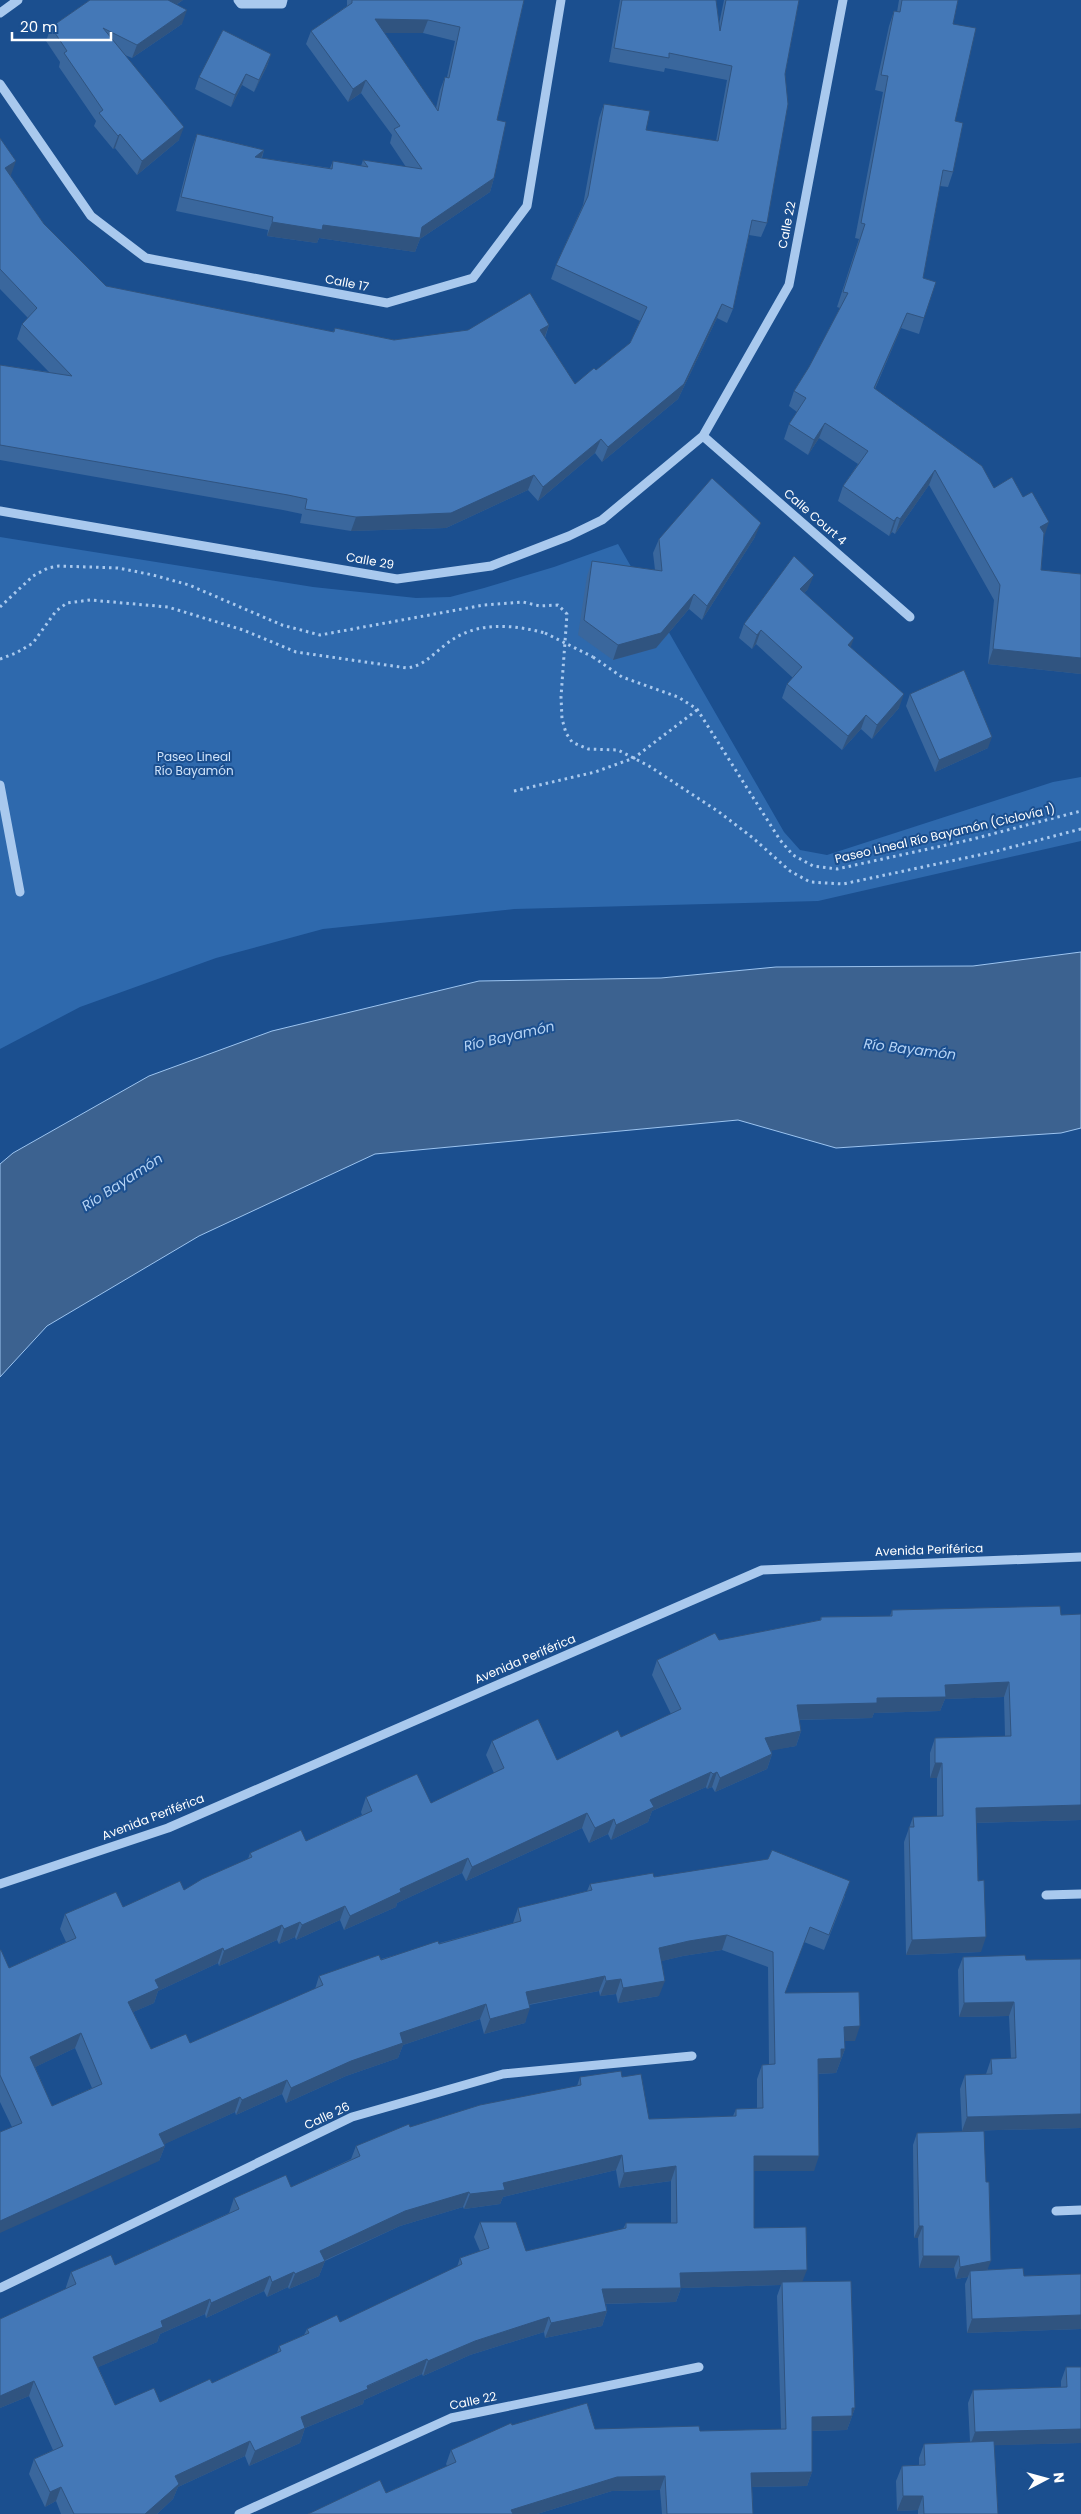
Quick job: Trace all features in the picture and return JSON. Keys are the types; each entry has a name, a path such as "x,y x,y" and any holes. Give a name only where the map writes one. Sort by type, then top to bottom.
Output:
{"street":[{"path":"0,13 18,0"},
{"path":"238,0 241,4 282,4 283,0"},
{"name":"Calle 17","path":"0,84 91,216 146,258 387,303 473,278 528,206 561,0"},
{"name":"Calle 22","path":"704,436 788,284 843,0"},
{"name":"Calle 29","path":"0,511 27,514 397,579 491,566 569,536 602,520 704,436"},
{"name":"Calle Court 4","path":"704,436 910,617"},
{"path":"0,785 20,892"},
{"name":"Avenida Periférica","path":"0,1884 168,1828 762,1570 1081,1556"},
{"path":"1046,1895 1081,1894"},
{"name":"Calle 26","path":"0,2288 352,2117 503,2074 692,2056"},
{"path":"1056,2211 1081,2210"},
{"name":"Calle 22","path":"239,2514 451,2418 699,2368"}],"path":[{"path":"0,607 33,576 48,568 59,566 118,568 145,573 189,585 282,626 320,635 484,605 523,602 540,606 558,605 567,614 561,697 562,719 566,733 572,742 588,749 618,750 634,758 719,812 753,838 790,871 810,882 843,884 993,852 1081,829"},
{"name":"Paseo Lineal Río Bayamón (Ciclovía 1)","path":"0,659 16,653 32,643 56,611 67,603 80,600 140,603 168,607 243,630 296,652 407,668 418,666 447,643 473,630 502,625 545,633 592,657 622,677 678,696 697,709 780,840 793,855 813,866 837,869 969,840 1081,812"},
{"path":"514,791 595,772 634,758 697,709"}],"green space":[{"name":"Paseo Lineal Río Bayamón","path":"0,537 313,587 416,598 450,597 484,588 554,567 618,544 784,832 800,850 827,855 1053,782 1081,777 1081,841 818,901 514,909 323,929 216,958 80,1007 0,1049"}],"water":[{"name":"Río Bayamón","path":"1081,952 1081,1128 1061,1133 836,1148 738,1120 375,1154 199,1236 47,1326 0,1377 0,1164 13,1153 149,1076 272,1031 479,981 661,978 776,967 973,966"}],"building":[{"path":"90,0 168,0 187,10 137,45 103,28 184,127 142,161 120,134 118,136 99,113 103,110 64,53 67,51 51,27"},
{"path":"352,0 524,0 497,120 506,122 494,178 422,227 420,238 323,225 322,230 272,222 273,217 181,197 197,134 264,150 255,157 332,169 333,161 368,167 363,160 422,169 394,129 400,126 366,80 353,89 311,31 352,3","holes":["375,19 428,20 460,27 449,78 445,77 438,111"]},
{"path":"622,0 716,0 720,31 726,0 799,0 785,74 788,104 767,223 752,220 733,309 722,304 684,384 608,447 601,439 543,487 534,475 451,513 356,517 305,509 307,499 288,495 0,445 0,365 72,376 22,324 37,308 0,269 0,138 16,161 5,168 44,224 106,286 334,332 335,328 394,340 468,330 530,293 549,325 540,330 575,384 594,368 596,370 630,343 647,307 556,265 588,196 604,104 650,111 646,130 718,141 732,66 669,53 669,58 614,48"},
{"path":"902,0 958,0 953,24 976,28 955,121 963,123 953,172 943,170 923,278 936,282 924,318 907,313 874,388 982,466 994,488 1012,477 1023,497 1032,492 1049,522 1040,527 1044,533 1041,570 1081,574 1081,658 993,649 1000,585 935,470 900,519 897,517 894,521 843,486 868,451 825,423 814,440 789,424 806,398 794,391 809,367 848,293 843,292 865,224 861,223 888,76 881,75 894,11 900,12"},
{"path":"223,30 271,54 259,80 246,74 235,95 199,77"},
{"path":"712,478 761,523 707,606 694,594 661,633 618,645 584,620 592,561 662,571 659,539"},
{"path":"794,556 814,575 800,589 854,638 848,645 904,694 877,725 866,715 848,736 787,684 802,667 761,630 757,635 744,624"},
{"path":"964,670 992,737 939,760 910,694"},
{"path":"1060,1606 1061,1615 1081,1614 1081,1805 976,1808 978,1881 984,1880 986,1937 912,1940 909,1827 914,1827 913,1817 943,1816 942,1763 935,1763 935,1738 1011,1736 1009,1682 945,1685 946,1697 877,1698 877,1703 797,1705 801,1731 765,1738 772,1754 720,1778 717,1772 713,1774 711,1772 650,1800 654,1807 616,1825 614,1819 595,1828 587,1813 472,1867 468,1858 400,1889 401,1892 350,1916 345,1906 302,1925 300,1922 284,1929 282,1925 224,1951 223,1948 155,1980 159,1988 128,2002 151,2049 186,2034 190,2043 323,1985 319,1976 379,1955 381,1960 438,1941 439,1944 521,1921 518,1908 592,1890 590,1884 653,1873 654,1877 768,1859 772,1850 850,1881 829,1935 810,1927 785,1993 859,1992 860,2026 844,2027 845,2049 841,2049 841,2058 818,2059 819,2156 754,2156 754,2228 806,2227 807,2270 680,2273 681,2288 602,2289 607,2311 551,2323 549,2317 475,2341 428,2361 427,2359 367,2386 368,2389 301,2417 305,2428 255,2451 250,2441 175,2476 179,2484 145,2514 74,2514 61,2487 50,2492 34,2459 63,2446 34,2381 0,2396 0,2319 76,2284 71,2272 111,2255 115,2265 239,2209 234,2198 286,2175 291,2187 360,2156 356,2146 409,2124 410,2127 480,2105 581,2085 580,2077 621,2071 622,2077 641,2074 649,2119 736,2116 736,2109 763,2108 762,2065 775,2064 773,1952 727,1935 689,1941 659,1948 665,1981 623,1988 621,1979 606,1981 605,1976 526,1992 530,2008 490,2019 486,2004 400,2033 403,2043 351,2061 291,2088 287,2080 242,2100 240,2097 159,2134 165,2146 0,2221 0,2132 22,2123 0,2075 0,1950 9,1968 76,1938 65,1914 116,1892 123,1907 180,1881 184,1890 202,1879 252,1857 250,1853 301,1830 306,1841 372,1811 366,1797 417,1774 431,1803 504,1768 492,1741 538,1719 557,1760 618,1730 621,1737 681,1709 657,1660 715,1633 719,1640 821,1620 821,1617 892,1616 892,1610","holes":["81,2033 102,2084 52,2106 30,2057","622,2155 624,2173 676,2166 677,2223 626,2223 626,2228 526,2251 516,2222 480,2222 489,2248 460,2258 462,2264 340,2322 337,2315 307,2329 309,2333 279,2346 281,2351 212,2383 210,2379 160,2402 154,2388 115,2405 93,2357 163,2327 161,2321 210,2299 211,2303 270,2276 272,2282 325,2261 320,2251 405,2211 469,2192 470,2194 505,2190 503,2183"]},
{"path":"1025,1955 1026,1960 1081,1959 1081,2114 967,2117 965,2075 992,2074 991,2059 1016,2058 1014,2002 964,2003 963,1957"},
{"path":"984,2131 986,2182 989,2182 991,2261 960,2267 959,2256 923,2256 923,2226 919,2226 917,2133"},
{"path":"1023,2268 1024,2276 1081,2274 1081,2315 972,2319 970,2271"},
{"path":"851,2281 855,2408 852,2408 852,2416 812,2417 812,2472 751,2473 753,2514 667,2514 665,2476 617,2477 511,2510 513,2514 308,2514 380,2480 386,2493 456,2462 451,2450 511,2423 512,2425 587,2403 595,2429 699,2426 700,2431 786,2429 782,2282"},
{"path":"1066,2367 1081,2367 1081,2429 975,2432 973,2390 1067,2387"},
{"path":"994,2441 998,2514 924,2514 923,2496 903,2496 902,2466 925,2465 924,2444"}]}
